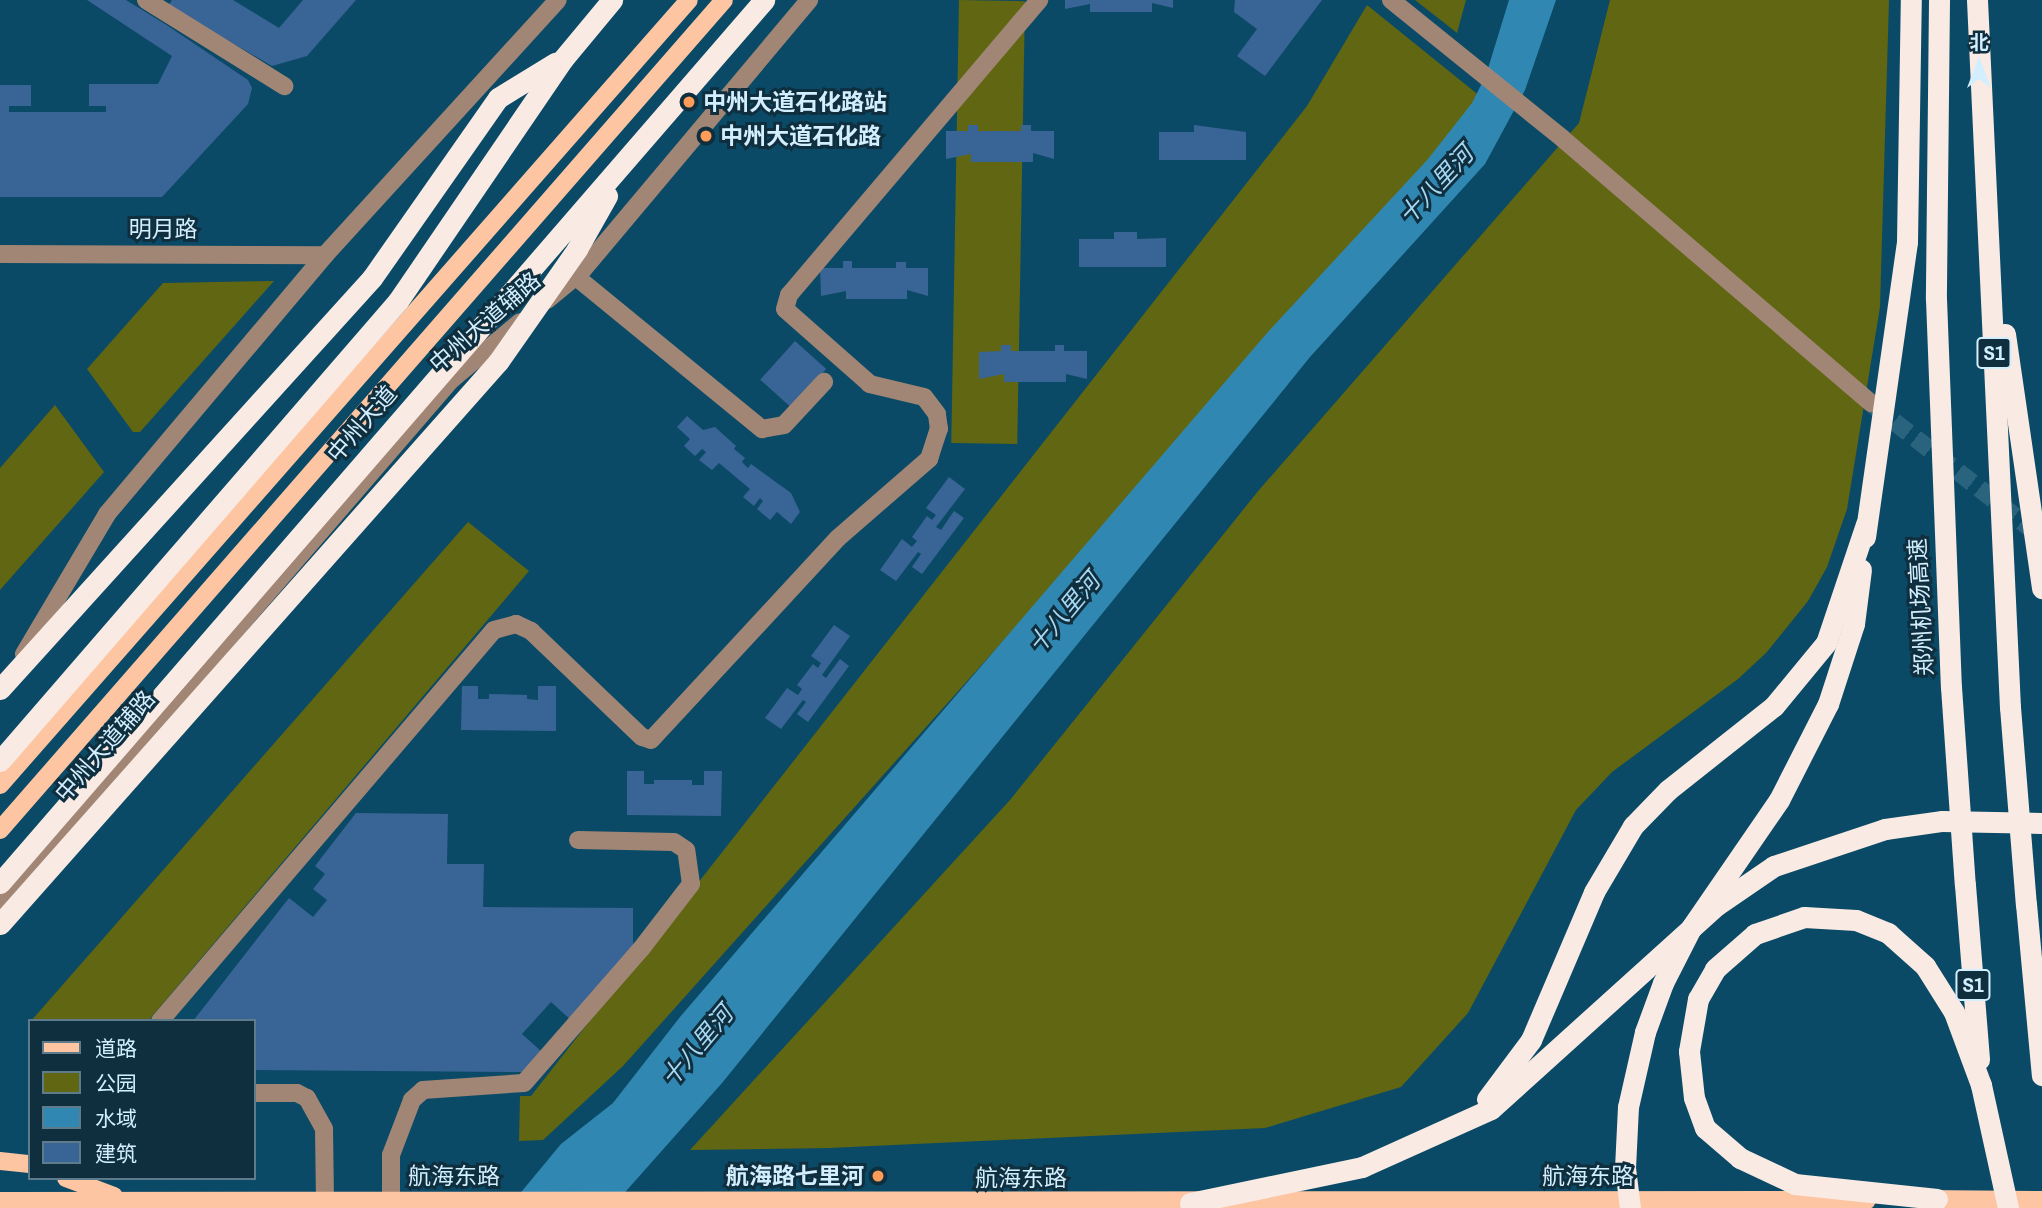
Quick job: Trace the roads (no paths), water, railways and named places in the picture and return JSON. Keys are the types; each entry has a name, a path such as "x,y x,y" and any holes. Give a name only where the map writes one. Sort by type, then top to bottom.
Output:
{"highway":[{"path":"0,761 398,301 563,59 612,0"},
{"name":"中州大道","path":"0,883 764,0"},
{"path":"1630,1208 1625,1168 1628,1107 1645,1032 1663,983 1690,928 1779,800 1828,704 1854,624 1907,242 1911,0"},
{"name":"S1","path":"1977,0 1992,245 2010,707 2042,1075"},
{"path":"1911,109 1939,7"},
{"name":"郑州机场高速","path":"1939,7 1936,299 1951,687 1981,1085 2008,1208"},
{"path":"0,689 372,278 498,98 563,59"},
{"path":"0,924 498,362 577,248 632,153"},
{"path":"1992,245 2042,588"},
{"path":"1460,1126 1489,1097 1531,1040 1594,892 1633,826 1668,790 1774,706 1826,643 1866,524"},
{"path":"1190,1203 1362,1167 1460,1126 1490,1109 1717,905 1774,866 1885,829 1942,821 2042,823"},
{"path":"1937,1199 1795,1184 1740,1158 1705,1128 1694,1098 1689,1051 1698,999 1715,969 1755,934 1804,917 1856,920 1903,943 1925,966 1954,1012 1981,1085"}],"main road":[{"name":"中州大道","path":"0,785 689,0"},
{"name":"中州大道","path":"0,830 724,0"},
{"path":"0,1161 28,1164"},
{"path":"72,1180 127,1200"},
{"name":"航海东路","path":"0,1201 693,1200 1190,1203 2042,1200"}],"street":[{"path":"146,0 284,86"},
{"path":"0,694 107,514 325,255 558,0"},
{"name":"中州大道辅路","path":"0,903 451,380 575,276 809,0"},
{"path":"162,1019 494,630 516,624 531,631 642,737 651,740 838,538 929,459 939,429 937,414 924,397 870,384 785,309 789,295 1039,0"},
{"path":"1391,0 1563,139 1871,403"},
{"name":"明月路","path":"0,254 325,255"},
{"path":"575,276 762,429 784,425 824,382"},
{"path":"391,1200 391,1155 412,1100 423,1090 524,1083 641,949 691,884 686,850 674,842 578,840"},
{"path":"256,1093 297,1093 307,1098 324,1129 325,1200"}],"water":[{"name":"十八里河","path":"1509,0 1556,0 1525,90 1485,164 1310,357 722,1083 611,1208 508,1208 561,1144 613,1103 680,1017 1267,333 1428,159 1472,103 1486,75"}],"tunnel":[{"path":"1873,405 2039,535"}],"place":[{"name":"中州大道石化路站","path":"689,102"},
{"name":"中州大道石化路","path":"706,136"},
{"name":"航海路七里河","path":"878,1176"}]}
